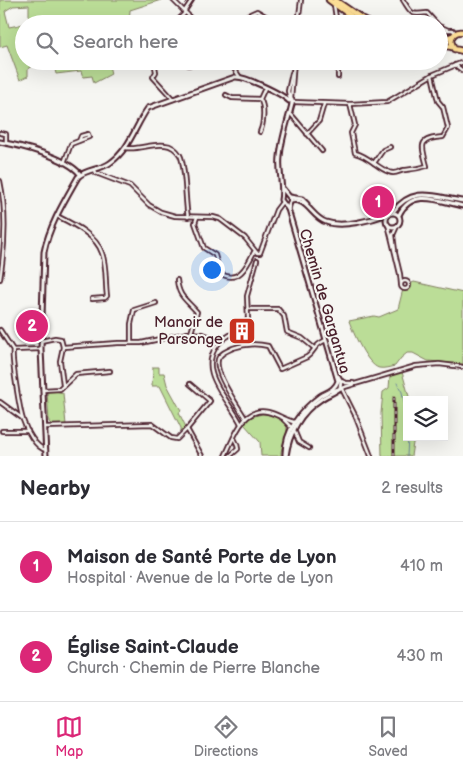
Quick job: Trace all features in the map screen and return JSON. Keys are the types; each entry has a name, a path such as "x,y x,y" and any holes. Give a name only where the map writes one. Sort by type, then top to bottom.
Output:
{"main road":[{"path":"332,1 350,15"},
{"path":"332,1 355,15"},
{"path":"448,37 463,32"},
{"path":"452,47 451,41 454,35"},
{"path":"448,46 463,51"}],"street":[{"path":"174,0 185,13 192,0"},
{"path":"300,15 302,0"},
{"path":"403,0 414,15"},
{"path":"332,1 335,15"},
{"path":"248,15 258,11 264,15"},
{"path":"448,30 453,30 454,35"},
{"path":"448,68 463,62"},
{"path":"455,65 463,71"},
{"path":"156,70 153,77 173,99"},
{"path":"235,70 239,76"},
{"path":"291,102 288,91 293,70"},
{"path":"285,202 280,159 290,111 293,70"},
{"path":"338,70 338,77"},
{"path":"46,456 41,350 44,252 57,216 80,174 95,170 113,161 126,148 148,108 239,76 254,81 291,102 350,104 387,102 444,70"},
{"path":"350,104 355,125 351,134 355,153 364,155 389,172 394,173 427,166 422,147 424,142 429,138 444,137 448,128 443,107 438,101 432,75"},
{"path":"260,99 265,88"},
{"path":"226,95 232,98 260,99"},
{"path":"260,99 263,104 262,128 260,132"},
{"path":"307,134 319,121 324,103"},
{"path":"290,111 322,151"},
{"path":"0,133 6,134 6,143"},
{"path":"64,163 71,144 79,141"},
{"path":"0,142 32,150 64,163 74,168 80,174"},
{"path":"126,148 132,149 162,144 169,145 180,155 183,166 188,217"},
{"path":"374,163 383,150 390,147"},
{"path":"95,170 130,186 157,210 176,216 213,217 220,219 245,238 254,252"},
{"path":"0,181 4,220 4,249 0,279"},
{"path":"283,189 289,196 304,201 316,217 325,222 336,225 379,220 392,227 397,226"},
{"path":"369,220 394,212 405,200 415,194 463,201"},
{"path":"254,252 259,253 276,210 289,196"},
{"path":"285,202 289,196"},
{"path":"400,274 407,282 408,286 406,289 401,287 393,235 400,221 399,215 408,202 417,199 463,206"},
{"path":"285,202 297,200 310,210"},
{"name":"Chemin de Gargantua","path":"285,202 339,382 334,389 311,402 294,422"},
{"path":"394,212 399,215"},
{"path":"388,214 387,223 395,253"},
{"path":"57,216 89,236 102,252 107,296 106,298 92,299"},
{"path":"197,217 194,222 202,244 204,248 215,255 220,273 231,278 237,276 242,272 254,252"},
{"path":"0,222 4,220"},
{"path":"241,424 219,390 211,371 210,362 221,341 238,330 247,321 249,314 247,296 257,260"},
{"path":"177,280 179,292 183,299 190,303 196,312 191,333"},
{"path":"401,284 404,281 407,282"},
{"path":"131,343 131,324 134,310 156,303"},
{"path":"248,310 278,309 284,316 287,332 302,338 314,348"},
{"path":"0,330 13,350 12,360 22,418 28,431 40,448 46,450"},
{"path":"64,347 143,342 191,333 203,334 221,341"},
{"path":"41,341 60,338 64,347 60,361 63,385"},
{"path":"245,418 226,388 217,362 219,356 236,347 250,344 268,346 280,369 307,357 314,348 326,340"},
{"path":"13,350 41,350"},
{"path":"325,393 416,366 439,364 463,367"},
{"path":"43,390 60,389 76,374 110,371"},
{"path":"354,384 339,382 340,388 343,390 355,415 371,456"},
{"path":"45,427 152,424 170,438 175,439 187,429 210,401 190,384"},
{"path":"286,456 294,428 311,407 340,388"},
{"path":"0,402 22,418"},
{"path":"225,456 245,418 259,411 266,411 294,422 298,442 309,448"},
{"path":"283,418 294,428"},
{"path":"187,429 202,456"},
{"path":"2,431 28,431"},
{"path":"230,456 238,449 238,444 234,438"}],"green space":[{"path":"0,0 161,0 130,10 130,15 29,15 29,5 13,6 5,11 9,27 15,26 15,67 7,45 0,47"},
{"path":"16,70 28,70 28,76 20,80"},
{"path":"55,70 110,70 111,74 94,83 92,76 83,77 81,71 56,74"},
{"path":"414,282 463,293 463,364 428,361 413,353 407,353 395,366 379,368 374,366 365,355 349,321 374,316 379,317 398,309 403,289"},
{"path":"153,367 159,367 159,373 164,373 167,385 181,410 179,413 186,427 181,432 181,428 160,386 152,386"},
{"path":"402,372 409,396 403,396 403,441 413,441 411,456 382,456 381,413 383,392 389,388 390,376"},
{"path":"47,391 63,393 66,425 52,425 49,422"},
{"path":"262,414 272,415 286,424 287,432 281,456 261,456 260,442 244,424 251,417"}],"waterway":[{"path":"397,383 403,397"},
{"path":"407,456 408,441"}],"railway":[{"path":"394,398 394,456"}],"place":[{"name":"Maison de Santé Porte de Lyon","path":"378,202"},
{"name":"Église Saint-Claude","path":"32,326"},
{"name":"Manoir de Parsonge","path":"242,331"}]}
